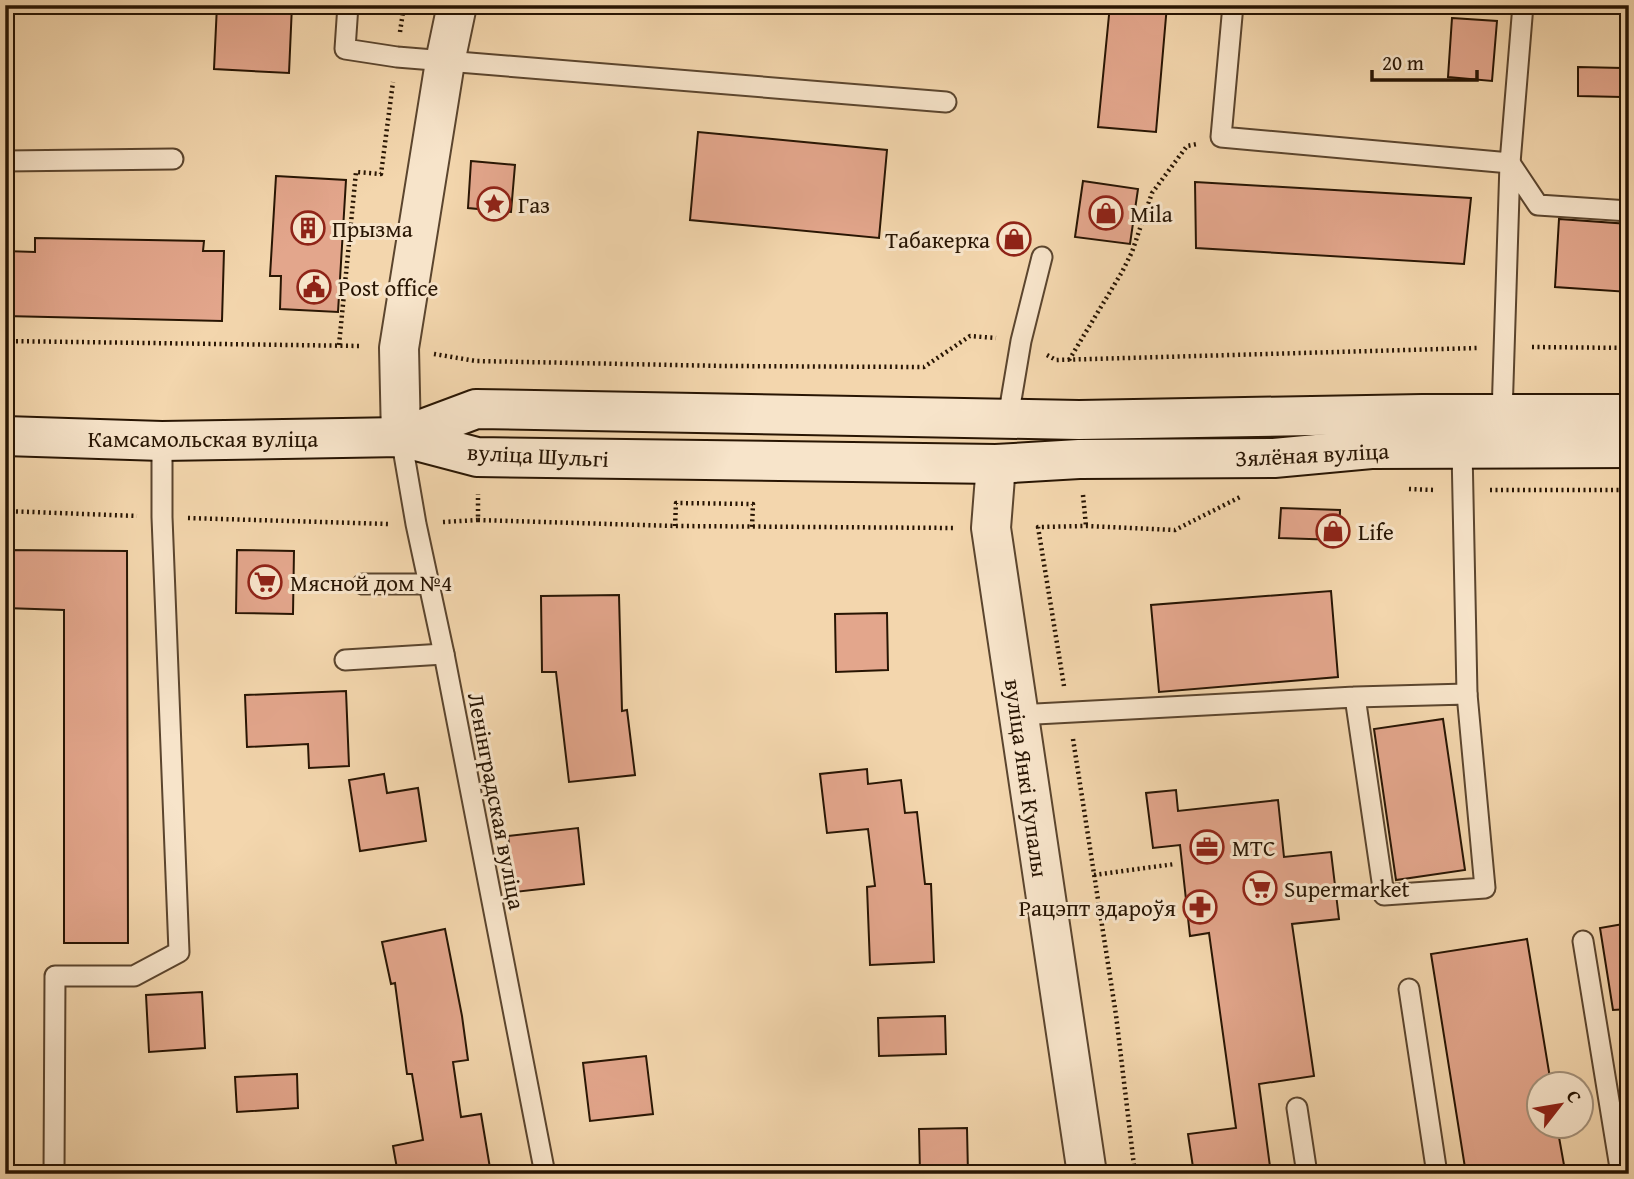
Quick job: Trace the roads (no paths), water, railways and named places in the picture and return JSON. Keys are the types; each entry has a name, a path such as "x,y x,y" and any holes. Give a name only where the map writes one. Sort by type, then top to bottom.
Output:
{"main road":[{"path":"401,437 399,348 445,62 457,5"},
{"name":"вуліца Шульгі","path":"401,437 476,409 1008,418"},
{"name":"Зялёная вуліца","path":"1008,418 1079,420 1422,414 1629,414"},
{"name":"вуліца Янкі Купалы","path":"1008,418 996,464 991,528 1087,1174"},
{"name":"Камсамольская вуліца","path":"5,436 162,441 401,437"},
{"name":"вуліца Шульгі","path":"401,437 477,457 996,464"},
{"name":"Зялёная вуліца","path":"996,464 1079,459 1274,458 1371,449 1629,448"}],"lane":[{"path":"348,5 345,48 397,57 946,102"},
{"path":"1233,5 1221,137 1510,163"},
{"path":"1502,415 1510,163 1523,5"},
{"path":"5,161 173,159"},
{"path":"1510,163 1538,205 1629,211"},
{"path":"1008,418 1021,341 1042,257"},
{"name":"Ленінградская вуліца","path":"401,437 545,1174"},
{"path":"54,1174 55,976 134,976 179,952 162,517 162,441"},
{"path":"1355,697 1384,895 1485,888 1467,694 1462,449"},
{"path":"363,584 430,584"},
{"path":"345,660 444,654"},
{"path":"1017,715 1355,697 1467,694"},
{"path":"1583,941 1621,1174"},
{"path":"1409,989 1437,1174"},
{"path":"1297,1108 1307,1174"}],"place":[{"name":"Газ","path":"494,204"},
{"name":"Mila","path":"1106,213"},
{"name":"Прызма","path":"308,228"},
{"name":"Табакерка","path":"1014,239"},
{"name":"Post office","path":"314,287"},
{"name":"Life","path":"1333,531"},
{"name":"Мясной дом №4","path":"265,582"},
{"name":"МТС","path":"1207,847"},
{"name":"Supermarket","path":"1260,888"},
{"name":"Рацэпт здароўя","path":"1200,907"}]}
